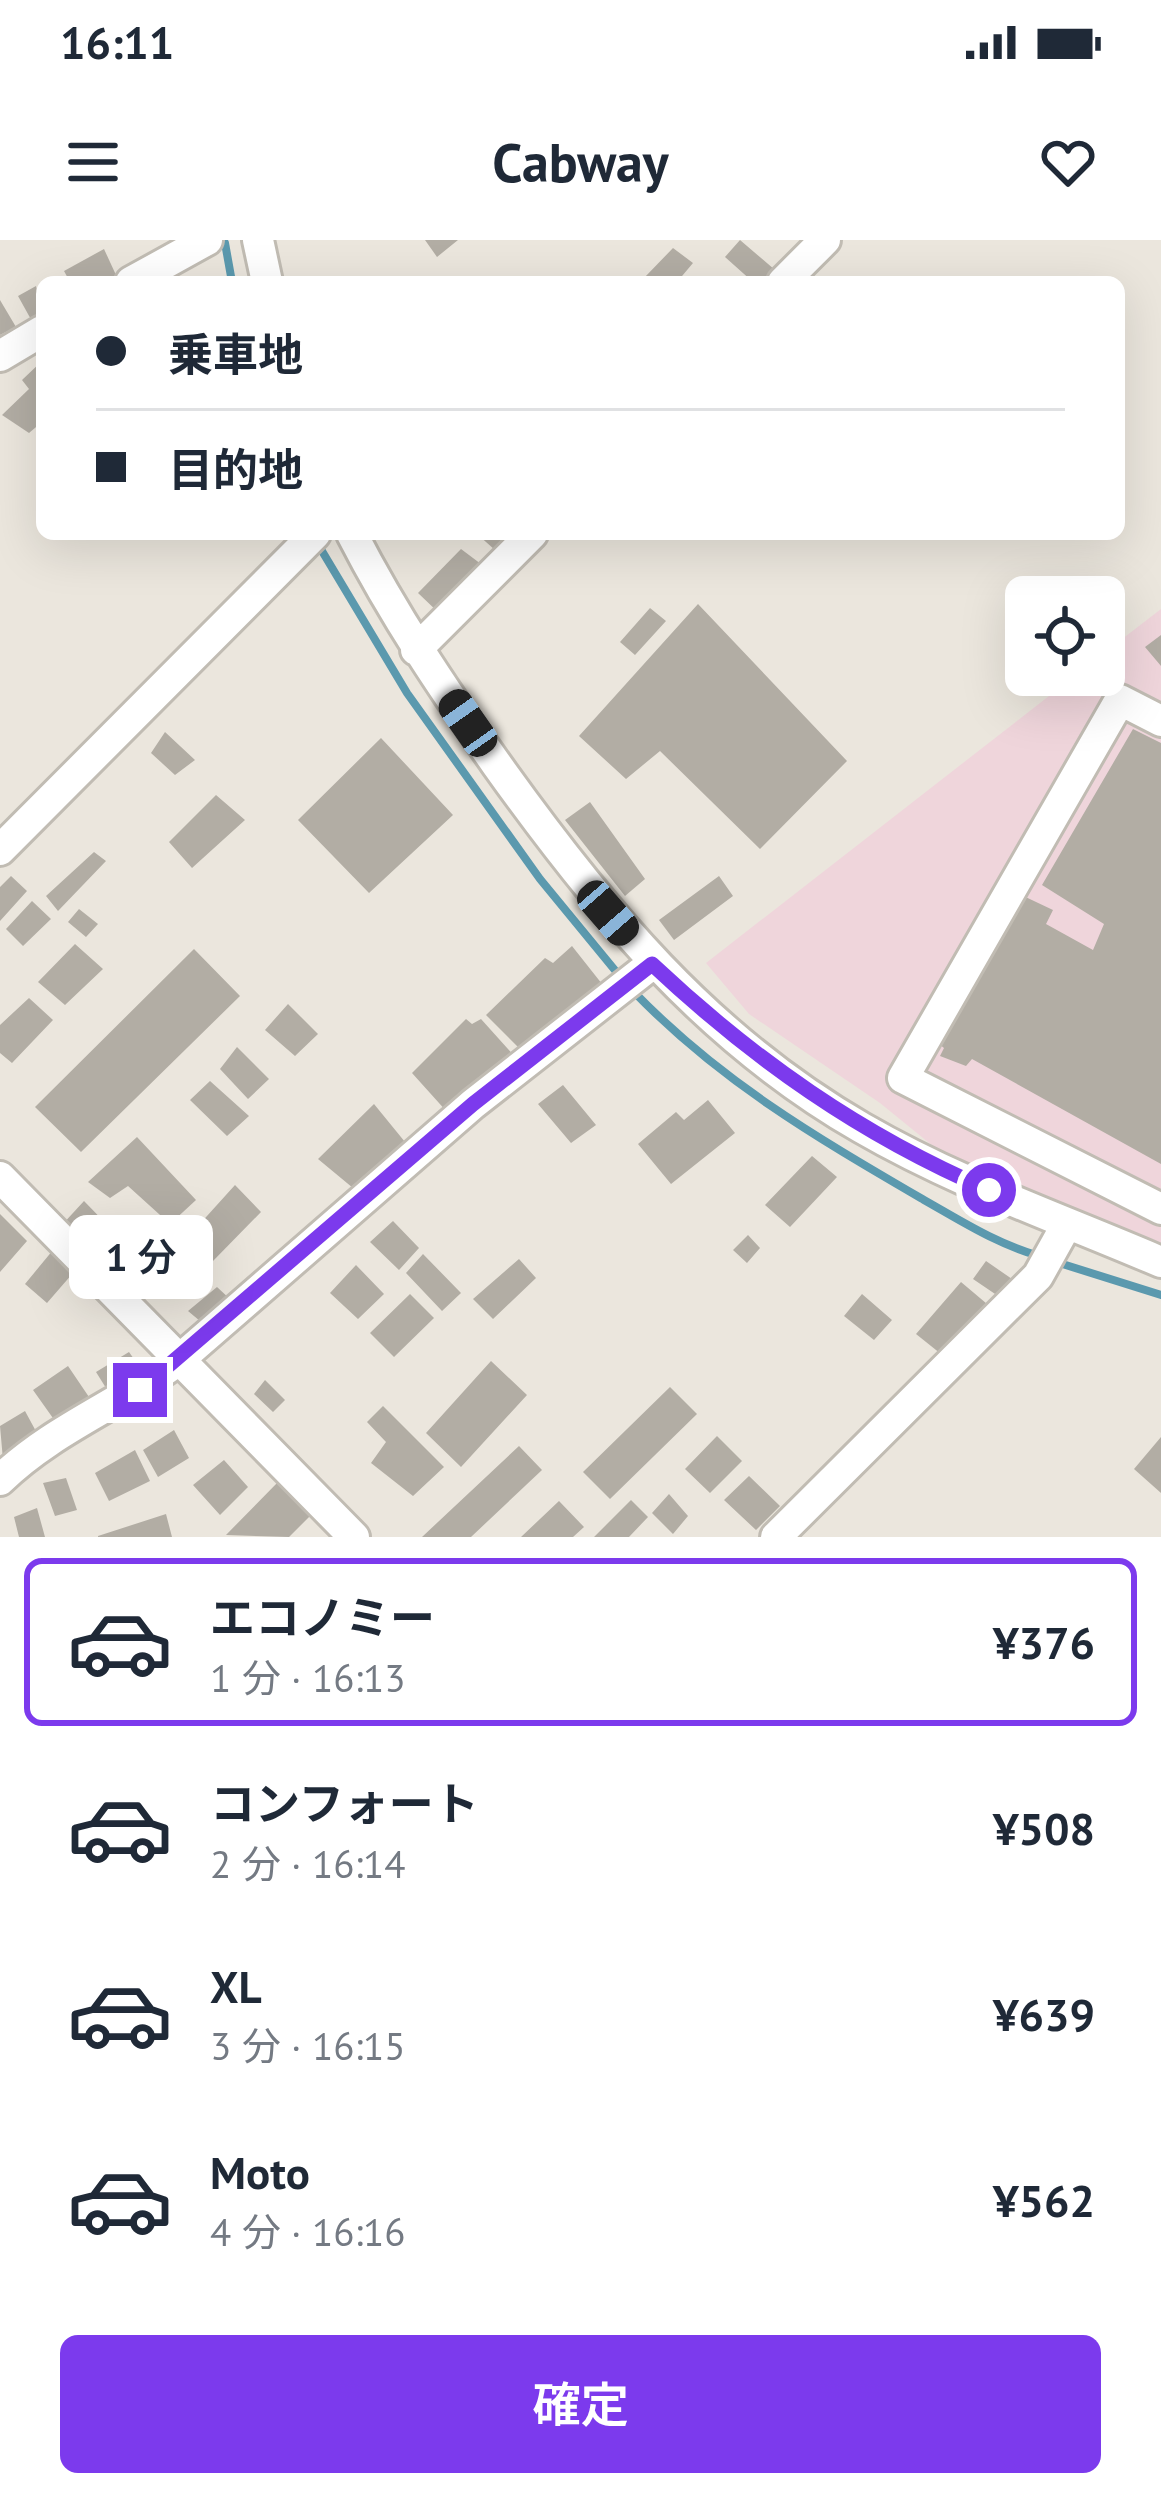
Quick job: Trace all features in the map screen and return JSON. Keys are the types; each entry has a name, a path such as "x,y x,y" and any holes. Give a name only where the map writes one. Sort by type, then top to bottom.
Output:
{"street":[{"path":"141,276 207,240"},
{"path":"258,240 266,276"},
{"path":"789,276 825,240"},
{"path":"0,356 36,335"},
{"path":"0,850 309,540"},
{"path":"355,540 416,650 566,862 635,977 861,1128 1054,1247 1161,1262"},
{"path":"416,650 526,540"},
{"path":"1161,721 1120,700 903,1078 1161,1208"},
{"path":"0,1480 19,1461 140,1390 180,1359 303,1247 635,977"},
{"path":"0,1177 354,1537"},
{"path":"776,1537 905,1413 1054,1247"}],"shaded area":[{"path":"1161,609 1161,1243 944,1155 880,1103 749,1014 706,963 1049,696 1125,696 1125,637"}],"building":[{"path":"425,240 458,240 437,257"},
{"path":"740,240 775,270 770,276 746,276 725,257"},
{"path":"673,248 693,263 682,276 646,276"},
{"path":"104,249 116,275 67,276 64,271"},
{"path":"36,286 33,323 18,296"},
{"path":"0,300 16,327 0,335"},
{"path":"36,367 36,427 29,433 2,415 29,389 22,380"},
{"path":"484,540 505,540 495,550"},
{"path":"461,549 485,567 440,614 418,593"},
{"path":"698,604 847,761 760,849 660,751 626,779 579,736"},
{"path":"650,608 666,621 635,655 620,642"},
{"path":"1161,635 1161,666 1145,647"},
{"path":"1133,729 1161,743 1161,1164 972,1059 966,1066 940,1056 944,1048 933,1039 1015,892 1053,910 1046,924 1093,950 1104,924 1042,885"},
{"path":"165,732 195,760 175,775 151,753"},
{"path":"381,738 453,815 369,893 298,820"},
{"path":"216,795 245,820 192,868 169,842"},
{"path":"590,802 645,879 625,896 565,820"},
{"path":"94,852 106,861 58,911 46,896"},
{"path":"11,876 27,891 0,921 0,887"},
{"path":"719,876 733,896 674,940 659,920"},
{"path":"32,901 51,919 23,946 6,929"},
{"path":"79,909 98,924 86,937 68,922"},
{"path":"75,944 103,969 65,1005 38,982"},
{"path":"572,946 606,989 523,1052 486,1015 545,958 553,963"},
{"path":"194,949 240,996 81,1152 35,1107"},
{"path":"29,998 53,1020 12,1063 0,1053 0,1025"},
{"path":"288,1004 318,1034 295,1056 265,1030"},
{"path":"466,1019 472,1024 481,1019 517,1059 448,1113 412,1073"},
{"path":"237,1047 269,1079 248,1099 220,1069"},
{"path":"210,1081 249,1116 227,1136 190,1100"},
{"path":"563,1085 596,1125 571,1143 538,1104"},
{"path":"708,1100 735,1133 671,1184 638,1144 676,1112 684,1120"},
{"path":"374,1104 405,1142 353,1188 318,1159"},
{"path":"137,1137 196,1200 170,1224 128,1186 110,1198 88,1182"},
{"path":"812,1156 837,1177 790,1227 765,1205"},
{"path":"235,1185 261,1212 213,1261 188,1237"},
{"path":"84,1201 120,1238 96,1258 61,1226"},
{"path":"0,1214 27,1241 0,1272"},
{"path":"393,1221 419,1248 399,1270 370,1242"},
{"path":"748,1235 760,1248 747,1263 733,1250"},
{"path":"167,1236 185,1259 169,1276 148,1255"},
{"path":"53,1250 73,1273 47,1303 25,1284"},
{"path":"423,1254 461,1293 442,1311 406,1273"},
{"path":"519,1259 536,1278 493,1319 473,1299"},
{"path":"986,1261 1012,1279 1001,1298 973,1279"},
{"path":"356,1265 384,1294 358,1319 330,1293"},
{"path":"961,1282 993,1309 946,1358 916,1334"},
{"path":"217,1287 231,1300 206,1326 188,1311"},
{"path":"410,1294 434,1318 394,1357 370,1333"},
{"path":"862,1294 892,1320 874,1340 844,1316"},
{"path":"129,1352 146,1376 111,1396 96,1372"},
{"path":"491,1361 527,1395 461,1467 426,1433"},
{"path":"68,1366 89,1397 55,1421 33,1390"},
{"path":"265,1380 285,1400 273,1412 254,1394"},
{"path":"670,1387 697,1414 610,1499 583,1472"},
{"path":"383,1406 444,1467 413,1496 371,1463 386,1442 367,1422"},
{"path":"25,1411 38,1435 3,1460 0,1426"},
{"path":"174,1430 189,1458 158,1477 143,1450"},
{"path":"717,1436 742,1461 710,1493 685,1469"},
{"path":"1161,1437 1161,1493 1134,1469"},
{"path":"519,1446 542,1470 471,1537 422,1537"},
{"path":"135,1450 150,1481 109,1501 95,1473"},
{"path":"224,1460 248,1487 220,1515 193,1485"},
{"path":"749,1476 780,1506 756,1530 724,1500"},
{"path":"66,1478 77,1510 55,1516 43,1483"},
{"path":"277,1483 310,1516 289,1537 226,1535"},
{"path":"669,1494 688,1516 673,1534 652,1513"},
{"path":"631,1500 648,1517 629,1537 594,1537"},
{"path":"559,1501 584,1527 573,1537 521,1537"},
{"path":"37,1508 45,1537 19,1537 14,1517"},
{"path":"166,1514 172,1537 98,1537 98,1536"}],"waterway":[{"path":"225,243 231,276"},
{"path":"316,541 407,693 540,879 623,980"},
{"path":"633,991 735,1081 808,1130 966,1224 1039,1256"},
{"path":"1053,1261 1161,1295"}],"route":[{"path":"140,1390 473,1104 652,964 710,1019 797,1086 861,1128 989,1190"}]}
